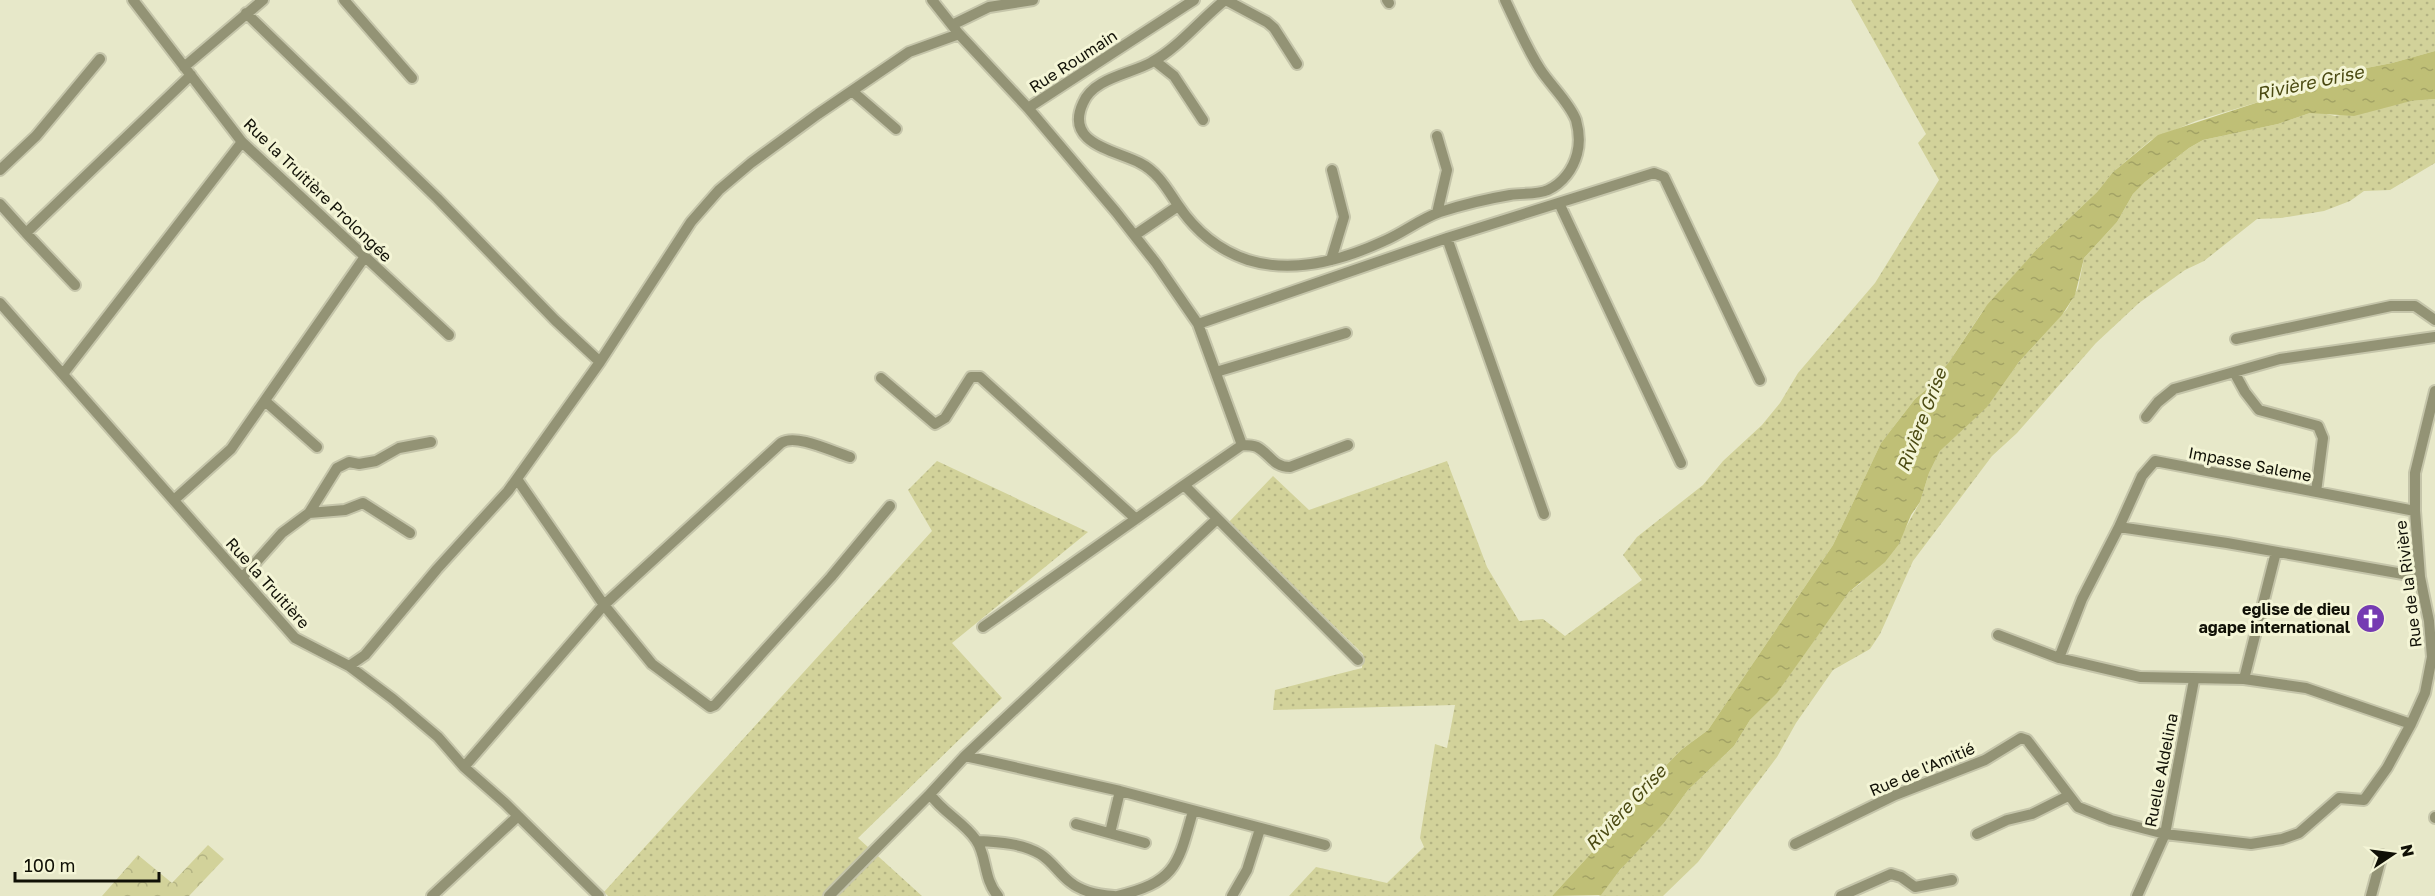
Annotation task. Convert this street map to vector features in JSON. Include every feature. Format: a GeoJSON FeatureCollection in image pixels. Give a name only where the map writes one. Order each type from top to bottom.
{"type":"FeatureCollection","features":[{"type":"Feature","properties":{"kind":"street","name":"Rue la Truitière Prolongée"},"geometry":{"type":"LineString","coordinates":[[133,0],[242,142],[449,335]]}},
{"type":"Feature","properties":{"kind":"street"},"geometry":{"type":"LineString","coordinates":[[26,233],[187,71],[246,13],[263,0]]}},
{"type":"Feature","properties":{"kind":"street"},"geometry":{"type":"LineString","coordinates":[[344,0],[412,78]]}},
{"type":"Feature","properties":{"kind":"street","name":"Rue Roumain"},"geometry":{"type":"LineString","coordinates":[[932,0],[955,29],[1028,108],[1194,0]]}},
{"type":"Feature","properties":{"kind":"street"},"geometry":{"type":"LineString","coordinates":[[350,666],[365,655],[437,568],[517,479],[600,362],[691,222],[719,190],[751,163],[909,52],[955,29],[989,7],[1033,0]]}},
{"type":"Feature","properties":{"kind":"street"},"geometry":{"type":"LineString","coordinates":[[1297,64],[1274,28],[1226,0],[1155,61],[1105,82],[1092,90],[1083,101],[1079,115],[1082,129],[1089,140],[1098,147],[1150,169],[1160,178],[1196,228],[1218,248],[1250,261],[1285,266],[1331,260],[1384,241],[1437,213],[1496,198],[1546,191],[1568,174],[1575,162],[1579,137],[1575,120],[1539,68],[1505,0]]}},
{"type":"Feature","properties":{"kind":"street"},"geometry":{"type":"LineString","coordinates":[[246,13],[437,198],[555,320],[600,362]]}},
{"type":"Feature","properties":{"kind":"street"},"geometry":{"type":"LineString","coordinates":[[0,170],[36,136],[100,59]]}},
{"type":"Feature","properties":{"kind":"street"},"geometry":{"type":"LineString","coordinates":[[1155,61],[1174,76],[1203,120]]}},
{"type":"Feature","properties":{"kind":"street"},"geometry":{"type":"LineString","coordinates":[[852,91],[896,129]]}},
{"type":"Feature","properties":{"kind":"street"},"geometry":{"type":"LineString","coordinates":[[1028,108],[1136,235],[1198,324],[1242,445]]}},
{"type":"Feature","properties":{"kind":"street"},"geometry":{"type":"LineString","coordinates":[[1437,135],[1447,170],[1437,213]]}},
{"type":"Feature","properties":{"kind":"street"},"geometry":{"type":"LineString","coordinates":[[63,374],[242,142]]}},
{"type":"Feature","properties":{"kind":"street"},"geometry":{"type":"LineString","coordinates":[[1331,260],[1344,218],[1332,170]]}},
{"type":"Feature","properties":{"kind":"street"},"geometry":{"type":"LineString","coordinates":[[1198,324],[1447,238],[1654,173],[1664,177],[1760,380]]}},
{"type":"Feature","properties":{"kind":"street"},"geometry":{"type":"LineString","coordinates":[[1559,203],[1681,463]]}},
{"type":"Feature","properties":{"kind":"street"},"geometry":{"type":"LineString","coordinates":[[0,204],[75,285]]}},
{"type":"Feature","properties":{"kind":"street"},"geometry":{"type":"LineString","coordinates":[[1136,235],[1178,206]]}},
{"type":"Feature","properties":{"kind":"street"},"geometry":{"type":"LineString","coordinates":[[1447,238],[1544,514]]}},
{"type":"Feature","properties":{"kind":"street"},"geometry":{"type":"LineString","coordinates":[[174,500],[231,449],[364,258]]}},
{"type":"Feature","properties":{"kind":"street","name":"Rue la Truitière"},"geometry":{"type":"LineString","coordinates":[[0,303],[295,638],[350,666],[438,737],[465,767],[599,896]]}},
{"type":"Feature","properties":{"kind":"street"},"geometry":{"type":"LineString","coordinates":[[2236,339],[2391,306],[2415,306],[2435,320]]}},
{"type":"Feature","properties":{"kind":"street"},"geometry":{"type":"LineString","coordinates":[[1216,372],[1346,333]]}},
{"type":"Feature","properties":{"kind":"street"},"geometry":{"type":"LineString","coordinates":[[2146,417],[2158,402],[2174,389],[2280,359],[2435,336]]}},
{"type":"Feature","properties":{"kind":"street"},"geometry":{"type":"LineString","coordinates":[[2234,372],[2245,392],[2259,410],[2319,426],[2323,438],[2316,492]]}},
{"type":"Feature","properties":{"kind":"street"},"geometry":{"type":"LineString","coordinates":[[881,378],[935,424],[945,418],[971,377],[980,377],[1136,519]]}},
{"type":"Feature","properties":{"kind":"street","name":"Rue de la Rivière"},"geometry":{"type":"LineString","coordinates":[[2368,796],[2411,724],[2425,693],[2432,657],[2432,620],[2420,577],[2415,511],[2415,473],[2435,391]]}},
{"type":"Feature","properties":{"kind":"street"},"geometry":{"type":"LineString","coordinates":[[265,401],[316,447]]}},
{"type":"Feature","properties":{"kind":"street"},"geometry":{"type":"LineString","coordinates":[[465,767],[604,605],[787,439],[797,440],[850,458]]}},
{"type":"Feature","properties":{"kind":"street"},"geometry":{"type":"LineString","coordinates":[[242,578],[282,533],[309,513],[338,468],[349,462],[359,464],[376,461],[399,448],[431,442]]}},
{"type":"Feature","properties":{"kind":"street"},"geometry":{"type":"LineString","coordinates":[[983,627],[1242,445],[1257,448],[1281,467],[1290,467],[1348,445]]}},
{"type":"Feature","properties":{"kind":"street","name":"Impasse Saleme"},"geometry":{"type":"LineString","coordinates":[[2119,527],[2142,476],[2155,460],[2415,511]]}},
{"type":"Feature","properties":{"kind":"street"},"geometry":{"type":"LineString","coordinates":[[517,479],[604,605],[652,664],[707,706],[715,705],[831,577],[890,506]]}},
{"type":"Feature","properties":{"kind":"street"},"geometry":{"type":"LineString","coordinates":[[1184,485],[1358,660]]}},
{"type":"Feature","properties":{"kind":"street"},"geometry":{"type":"LineString","coordinates":[[309,513],[345,510],[363,503],[410,533]]}},
{"type":"Feature","properties":{"kind":"street"},"geometry":{"type":"LineString","coordinates":[[829,896],[965,756],[1217,519]]}},
{"type":"Feature","properties":{"kind":"street"},"geometry":{"type":"LineString","coordinates":[[2059,658],[2082,599],[2119,527],[2420,577]]}},
{"type":"Feature","properties":{"kind":"street"},"geometry":{"type":"LineString","coordinates":[[2244,679],[2276,552]]}},
{"type":"Feature","properties":{"kind":"street"},"geometry":{"type":"LineString","coordinates":[[1998,635],[2059,658],[2140,677],[2194,680],[2244,679],[2306,688],[2411,724]]}},
{"type":"Feature","properties":{"kind":"street","name":"Ruelle Aldelina"},"geometry":{"type":"LineString","coordinates":[[2137,896],[2165,834],[2194,680]]}},
{"type":"Feature","properties":{"kind":"street","name":"Rue de l'Amitié"},"geometry":{"type":"LineString","coordinates":[[1795,844],[1895,795],[1985,760],[2021,738],[2028,740],[2068,796],[2082,810],[2165,834],[2251,844],[2299,833],[2339,798],[2360,801],[2368,796]]}},
{"type":"Feature","properties":{"kind":"street"},"geometry":{"type":"LineString","coordinates":[[965,756],[1120,791],[1325,845]]}},
{"type":"Feature","properties":{"kind":"street"},"geometry":{"type":"LineString","coordinates":[[1110,833],[1120,791]]}},
{"type":"Feature","properties":{"kind":"street"},"geometry":{"type":"LineString","coordinates":[[930,794],[936,803],[977,841],[989,882],[998,896]]}},
{"type":"Feature","properties":{"kind":"street"},"geometry":{"type":"LineString","coordinates":[[1977,834],[2007,820],[2032,814],[2068,796]]}},
{"type":"Feature","properties":{"kind":"street"},"geometry":{"type":"LineString","coordinates":[[977,841],[1003,842],[1038,853],[1049,860],[1071,883],[1098,895],[1115,896],[1148,888],[1171,872],[1182,853],[1193,811]]}},
{"type":"Feature","properties":{"kind":"street"},"geometry":{"type":"LineString","coordinates":[[432,896],[518,816]]}},
{"type":"Feature","properties":{"kind":"street"},"geometry":{"type":"LineString","coordinates":[[1077,824],[1144,843]]}},
{"type":"Feature","properties":{"kind":"street"},"geometry":{"type":"LineString","coordinates":[[1232,896],[1248,870],[1260,829]]}},
{"type":"Feature","properties":{"kind":"street"},"geometry":{"type":"LineString","coordinates":[[2371,896],[2382,855]]}},
{"type":"Feature","properties":{"kind":"street"},"geometry":{"type":"LineString","coordinates":[[1841,896],[1891,874],[1901,877],[1915,888],[1952,880]]}},
{"type":"Feature","properties":{"kind":"green space"},"geometry":{"type":"Polygon","coordinates":[[[1851,0],[2435,0],[2435,51],[2351,71],[2323,80],[2294,94],[2265,100],[2196,121],[2151,140],[2113,172],[2097,192],[2037,249],[1982,312],[1949,362],[1928,388],[1915,399],[1881,443],[1833,545],[1708,730],[1681,750],[1653,779],[1628,813],[1552,896],[1289,896],[1316,867],[1387,883],[1424,847],[1420,838],[1435,744],[1447,748],[1455,705],[1273,710],[1275,690],[1362,668],[1363,654],[1228,523],[1273,476],[1309,510],[1447,461],[1487,567],[1519,621],[1543,619],[1565,636],[1642,580],[1623,555],[1637,537],[1703,485],[1723,461],[1762,425],[1780,403],[1798,373],[1875,283],[1939,180],[1918,143],[1926,134],[1851,0]]]}},
{"type":"Feature","properties":{"kind":"green space"},"geometry":{"type":"Polygon","coordinates":[[[2435,99],[2435,163],[2390,190],[2364,191],[2350,201],[2324,211],[2281,218],[2257,219],[2204,261],[2185,270],[2139,303],[2096,343],[2017,433],[1992,456],[1913,561],[1880,634],[1870,649],[1833,670],[1796,723],[1777,757],[1698,862],[1663,896],[1599,896],[1631,857],[1664,823],[1688,790],[1734,746],[1750,720],[1777,692],[1849,592],[1861,583],[1905,529],[1920,502],[1929,473],[1940,451],[1996,394],[2019,362],[2067,309],[2078,288],[2084,258],[2117,222],[2133,194],[2145,182],[2203,140],[2278,124],[2310,113],[2335,116],[2411,101],[2435,99]]]}},
{"type":"Feature","properties":{"kind":"green space"},"geometry":{"type":"Polygon","coordinates":[[[937,461],[1088,532],[952,643],[1002,698],[858,838],[922,896],[608,896],[604,892],[932,531],[908,490],[937,461]]]}},
{"type":"Feature","properties":{"kind":"green space"},"geometry":{"type":"Polygon","coordinates":[[[208,845],[224,859],[189,896],[102,896],[138,855],[172,883],[208,845]]]}},
{"type":"Feature","properties":{"kind":"water","name":"Rivière Grise"},"geometry":{"type":"Polygon","coordinates":[[[2435,51],[2435,99],[2411,101],[2354,116],[2310,113],[2278,124],[2203,140],[2145,182],[2133,194],[2117,222],[2084,258],[2075,295],[2062,315],[2019,362],[1987,407],[1940,451],[1929,473],[1920,502],[1911,515],[1899,544],[1885,562],[1849,592],[1777,693],[1750,720],[1734,746],[1688,790],[1664,823],[1620,870],[1601,895],[1552,896],[1628,813],[1653,779],[1681,750],[1708,730],[1833,545],[1881,443],[1915,399],[1928,388],[1949,362],[1987,305],[2037,249],[2097,192],[2113,172],[2158,135],[2265,100],[2294,94],[2323,80],[2351,71],[2435,51]]]}},
{"type":"Feature","properties":{"kind":"place","name":"eglise de dieu agape international"},"geometry":{"type":"Point","coordinates":[2371,618]}}]}
